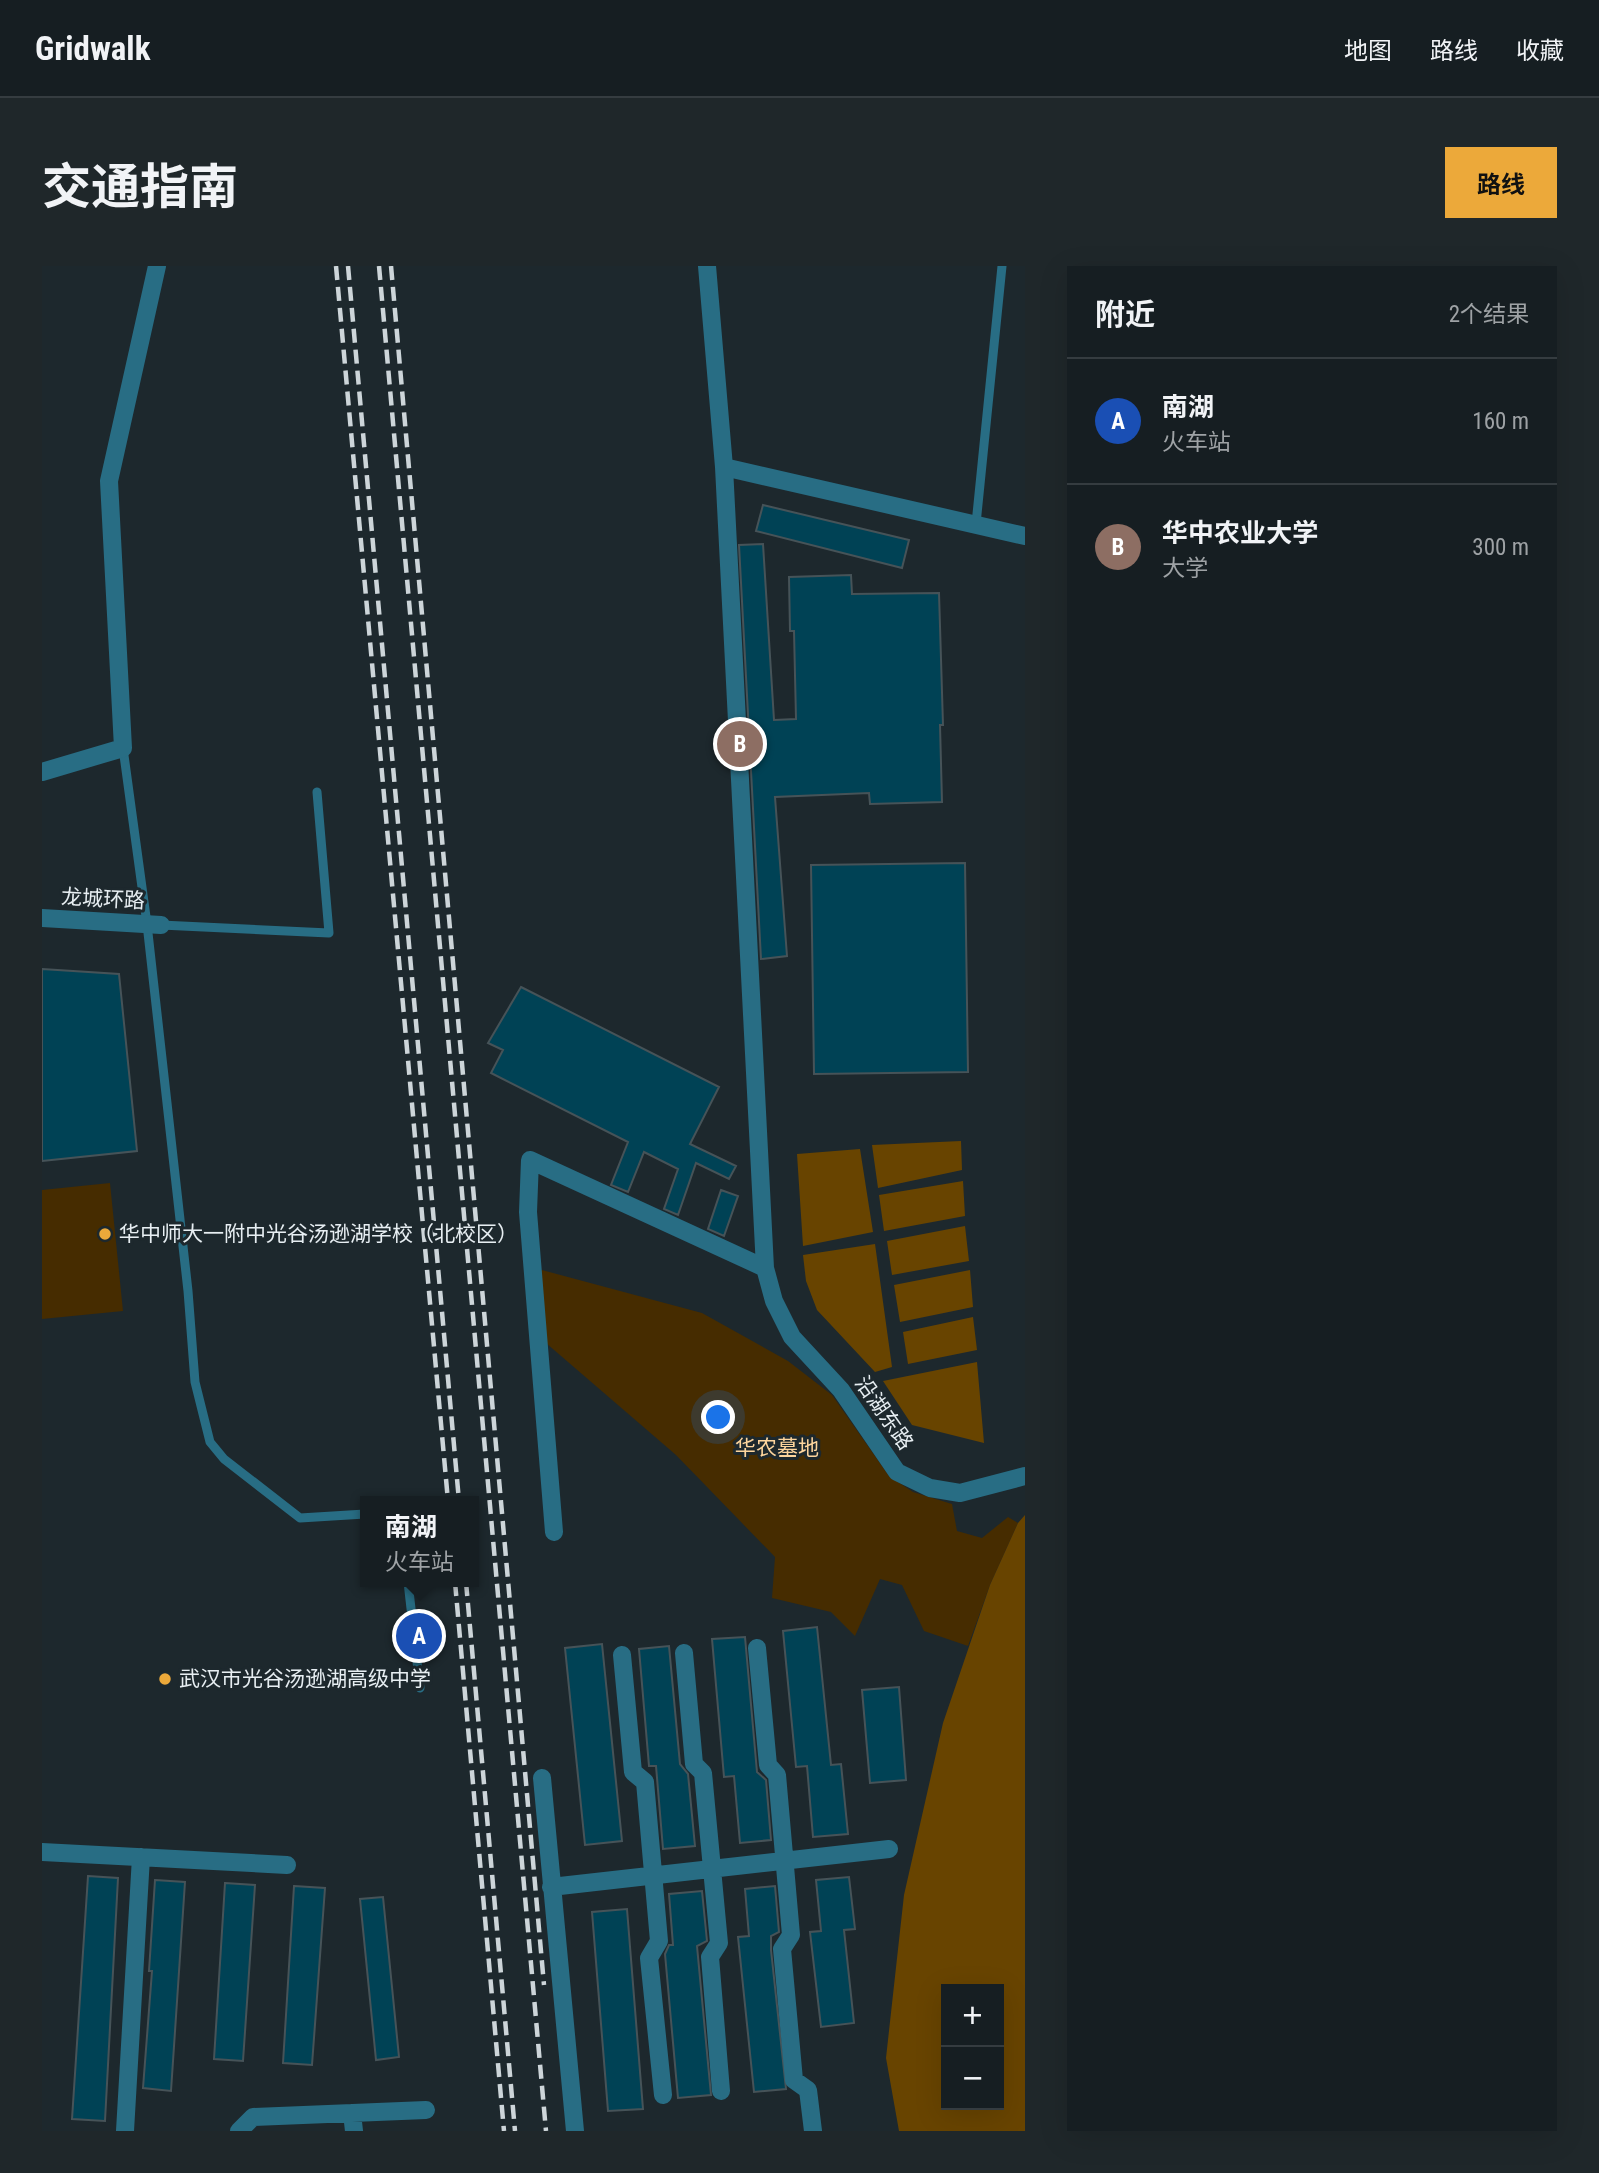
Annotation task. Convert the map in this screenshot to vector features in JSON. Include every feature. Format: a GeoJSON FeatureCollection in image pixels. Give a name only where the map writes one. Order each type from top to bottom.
{"type":"FeatureCollection","features":[{"type":"Feature","properties":{"kind":"street"},"geometry":{"type":"LineString","coordinates":[[42,772],[123,748],[109,481],[157,266]]}},
{"type":"Feature","properties":{"kind":"street","name":"沿湖东路"},"geometry":{"type":"LineString","coordinates":[[707,266],[724,467],[765,1268],[774,1301],[792,1337],[841,1390],[897,1472],[930,1488],[960,1493],[1025,1476]]}},
{"type":"Feature","properties":{"kind":"street"},"geometry":{"type":"LineString","coordinates":[[724,467],[1025,536]]}},
{"type":"Feature","properties":{"kind":"street","name":"龙城环路"},"geometry":{"type":"LineString","coordinates":[[42,918],[154,925]]}},
{"type":"Feature","properties":{"kind":"street"},"geometry":{"type":"LineString","coordinates":[[554,1532],[528,1212],[530,1160],[765,1268]]}},
{"type":"Feature","properties":{"kind":"street"},"geometry":{"type":"LineString","coordinates":[[757,1648],[768,1765],[777,1775],[791,1935],[782,1949],[794,2080],[808,2090],[813,2131]]}},
{"type":"Feature","properties":{"kind":"street"},"geometry":{"type":"LineString","coordinates":[[684,1653],[694,1764],[703,1773],[719,1943],[710,1957],[721,2091]]}},
{"type":"Feature","properties":{"kind":"street"},"geometry":{"type":"LineString","coordinates":[[622,1656],[633,1772],[645,1782],[659,1941],[649,1958],[663,2095]]}},
{"type":"Feature","properties":{"kind":"street"},"geometry":{"type":"LineString","coordinates":[[542,1778],[575,2131]]}},
{"type":"Feature","properties":{"kind":"street"},"geometry":{"type":"LineString","coordinates":[[551,1887],[890,1849]]}},
{"type":"Feature","properties":{"kind":"street"},"geometry":{"type":"LineString","coordinates":[[42,1852],[288,1865]]}},
{"type":"Feature","properties":{"kind":"street"},"geometry":{"type":"LineString","coordinates":[[125,2131],[141,1857]]}},
{"type":"Feature","properties":{"kind":"street"},"geometry":{"type":"LineString","coordinates":[[239,2131],[253,2117],[293,2123],[353,2122],[373,2112],[426,2110]]}},
{"type":"Feature","properties":{"kind":"street"},"geometry":{"type":"LineString","coordinates":[[373,2112],[374,2131]]}},
{"type":"Feature","properties":{"kind":"lane"},"geometry":{"type":"LineString","coordinates":[[976,524],[1002,266]]}},
{"type":"Feature","properties":{"kind":"lane"},"geometry":{"type":"LineString","coordinates":[[123,748],[154,925],[195,1382],[210,1442],[224,1459],[300,1518],[360,1514]]}},
{"type":"Feature","properties":{"kind":"lane"},"geometry":{"type":"LineString","coordinates":[[154,925],[328,933],[317,792]]}},
{"type":"Feature","properties":{"kind":"lane"},"geometry":{"type":"LineString","coordinates":[[409,1587],[420,1688]]}},
{"type":"Feature","properties":{"kind":"green space"},"geometry":{"type":"Polygon","coordinates":[[[110,1183],[123,1311],[42,1319],[42,1190],[110,1183]]]}},
{"type":"Feature","properties":{"kind":"green space","name":"华农墓地"},"geometry":{"type":"Polygon","coordinates":[[[527,1266],[702,1313],[788,1361],[832,1395],[889,1476],[913,1492],[952,1504],[957,1531],[982,1538],[1008,1517],[1018,1523],[990,1585],[968,1646],[924,1631],[902,1585],[880,1579],[855,1636],[831,1612],[772,1598],[775,1557],[676,1455],[539,1337],[527,1266]]]}},
{"type":"Feature","properties":{"kind":"shaded area"},"geometry":{"type":"Polygon","coordinates":[[[961,1141],[962,1170],[878,1188],[872,1145],[961,1141]]]}},
{"type":"Feature","properties":{"kind":"shaded area"},"geometry":{"type":"Polygon","coordinates":[[[860,1149],[873,1232],[803,1246],[797,1154],[860,1149]]]}},
{"type":"Feature","properties":{"kind":"shaded area"},"geometry":{"type":"Polygon","coordinates":[[[963,1181],[965,1216],[884,1231],[879,1195],[963,1181]]]}},
{"type":"Feature","properties":{"kind":"shaded area"},"geometry":{"type":"Polygon","coordinates":[[[965,1226],[969,1261],[892,1275],[887,1241],[965,1226]]]}},
{"type":"Feature","properties":{"kind":"shaded area"},"geometry":{"type":"Polygon","coordinates":[[[875,1244],[892,1367],[875,1372],[817,1310],[806,1281],[803,1255],[875,1244]]]}},
{"type":"Feature","properties":{"kind":"shaded area"},"geometry":{"type":"Polygon","coordinates":[[[970,1270],[973,1307],[900,1322],[894,1285],[970,1270]]]}},
{"type":"Feature","properties":{"kind":"shaded area"},"geometry":{"type":"Polygon","coordinates":[[[973,1317],[977,1350],[908,1364],[903,1332],[973,1317]]]}},
{"type":"Feature","properties":{"kind":"shaded area"},"geometry":{"type":"Polygon","coordinates":[[[977,1362],[984,1443],[912,1425],[883,1381],[977,1362]]]}},
{"type":"Feature","properties":{"kind":"shaded area"},"geometry":{"type":"Polygon","coordinates":[[[1025,1515],[1025,2131],[899,2131],[886,2058],[904,1895],[943,1723],[990,1585],[1018,1523],[1025,1515]]]}},
{"type":"Feature","properties":{"kind":"building"},"geometry":{"type":"Polygon","coordinates":[[[763,505],[909,540],[902,568],[756,531],[763,505]]]}},
{"type":"Feature","properties":{"kind":"building"},"geometry":{"type":"Polygon","coordinates":[[[763,544],[774,720],[796,719],[794,631],[790,631],[789,577],[851,575],[852,594],[939,593],[943,725],[940,725],[942,802],[870,804],[869,793],[775,797],[787,956],[761,959],[739,545],[763,544]]]}},
{"type":"Feature","properties":{"kind":"building"},"geometry":{"type":"Polygon","coordinates":[[[965,863],[968,1072],[814,1074],[811,865],[965,863]]]}},
{"type":"Feature","properties":{"kind":"building"},"geometry":{"type":"Polygon","coordinates":[[[42,969],[119,974],[137,1151],[42,1161],[42,969]]]}},
{"type":"Feature","properties":{"kind":"building"},"geometry":{"type":"Polygon","coordinates":[[[521,987],[719,1087],[690,1144],[736,1166],[729,1179],[696,1163],[678,1215],[664,1209],[678,1169],[644,1152],[628,1192],[611,1185],[628,1142],[491,1073],[503,1050],[488,1043],[521,987]]]}},
{"type":"Feature","properties":{"kind":"building"},"geometry":{"type":"Polygon","coordinates":[[[721,1190],[738,1196],[724,1236],[708,1229],[721,1190]]]}},
{"type":"Feature","properties":{"kind":"building"},"geometry":{"type":"Polygon","coordinates":[[[817,1627],[831,1765],[841,1764],[848,1834],[813,1837],[807,1766],[796,1767],[783,1631],[817,1627]]]}},
{"type":"Feature","properties":{"kind":"building"},"geometry":{"type":"Polygon","coordinates":[[[745,1637],[757,1772],[766,1780],[771,1840],[740,1843],[734,1776],[724,1777],[712,1639],[745,1637]]]}},
{"type":"Feature","properties":{"kind":"building"},"geometry":{"type":"Polygon","coordinates":[[[602,1644],[622,1841],[585,1845],[565,1648],[602,1644]]]}},
{"type":"Feature","properties":{"kind":"building"},"geometry":{"type":"Polygon","coordinates":[[[669,1646],[680,1764],[688,1774],[695,1846],[663,1849],[656,1766],[649,1766],[639,1649],[669,1646]]]}},
{"type":"Feature","properties":{"kind":"building"},"geometry":{"type":"Polygon","coordinates":[[[899,1687],[906,1780],[870,1783],[862,1690],[899,1687]]]}},
{"type":"Feature","properties":{"kind":"building"},"geometry":{"type":"Polygon","coordinates":[[[88,1876],[118,1878],[105,2121],[72,2119],[88,1876]]]}},
{"type":"Feature","properties":{"kind":"building"},"geometry":{"type":"Polygon","coordinates":[[[849,1877],[855,1929],[844,1930],[854,2023],[821,2027],[810,1932],[821,1931],[816,1880],[849,1877]]]}},
{"type":"Feature","properties":{"kind":"building"},"geometry":{"type":"Polygon","coordinates":[[[155,1880],[185,1882],[171,2091],[143,2088],[152,1971],[149,1971],[155,1880]]]}},
{"type":"Feature","properties":{"kind":"building"},"geometry":{"type":"Polygon","coordinates":[[[225,1883],[255,1885],[243,2061],[214,2059],[225,1883]]]}},
{"type":"Feature","properties":{"kind":"building"},"geometry":{"type":"Polygon","coordinates":[[[294,1886],[325,1888],[312,2065],[283,2063],[294,1886]]]}},
{"type":"Feature","properties":{"kind":"building"},"geometry":{"type":"Polygon","coordinates":[[[775,1886],[779,1932],[771,1936],[771,1950],[786,2089],[754,2092],[738,1937],[749,1936],[745,1889],[775,1886]]]}},
{"type":"Feature","properties":{"kind":"building"},"geometry":{"type":"Polygon","coordinates":[[[702,1891],[707,1941],[697,1946],[711,2095],[678,2098],[665,1954],[669,1945],[673,1945],[669,1894],[702,1891]]]}},
{"type":"Feature","properties":{"kind":"building"},"geometry":{"type":"Polygon","coordinates":[[[383,1897],[399,2057],[376,2060],[360,1899],[383,1897]]]}},
{"type":"Feature","properties":{"kind":"building"},"geometry":{"type":"Polygon","coordinates":[[[627,1909],[643,2109],[608,2111],[592,1912],[627,1909]]]}},
{"type":"Feature","properties":{"kind":"railway"},"geometry":{"type":"LineString","coordinates":[[336,266],[448,1496]]}},
{"type":"Feature","properties":{"kind":"railway"},"geometry":{"type":"LineString","coordinates":[[348,266],[459,1496]]}},
{"type":"Feature","properties":{"kind":"railway"},"geometry":{"type":"LineString","coordinates":[[379,266],[546,2131]]}},
{"type":"Feature","properties":{"kind":"railway"},"geometry":{"type":"LineString","coordinates":[[391,266],[544,1985]]}},
{"type":"Feature","properties":{"kind":"railway"},"geometry":{"type":"LineString","coordinates":[[455,1587],[504,2131]]}},
{"type":"Feature","properties":{"kind":"railway"},"geometry":{"type":"LineString","coordinates":[[466,1587],[515,2131]]}},
{"type":"Feature","properties":{"kind":"place","name":"华中农业大学"},"geometry":{"type":"Point","coordinates":[740,744]}},
{"type":"Feature","properties":{"kind":"place","name":"华中师大一附中光谷汤逊湖学校（北校区）"},"geometry":{"type":"Point","coordinates":[105,1234]}},
{"type":"Feature","properties":{"kind":"place","name":"南湖"},"geometry":{"type":"Point","coordinates":[419,1636]}},
{"type":"Feature","properties":{"kind":"place","name":"武汉市光谷汤逊湖高级中学"},"geometry":{"type":"Point","coordinates":[165,1679]}}]}
